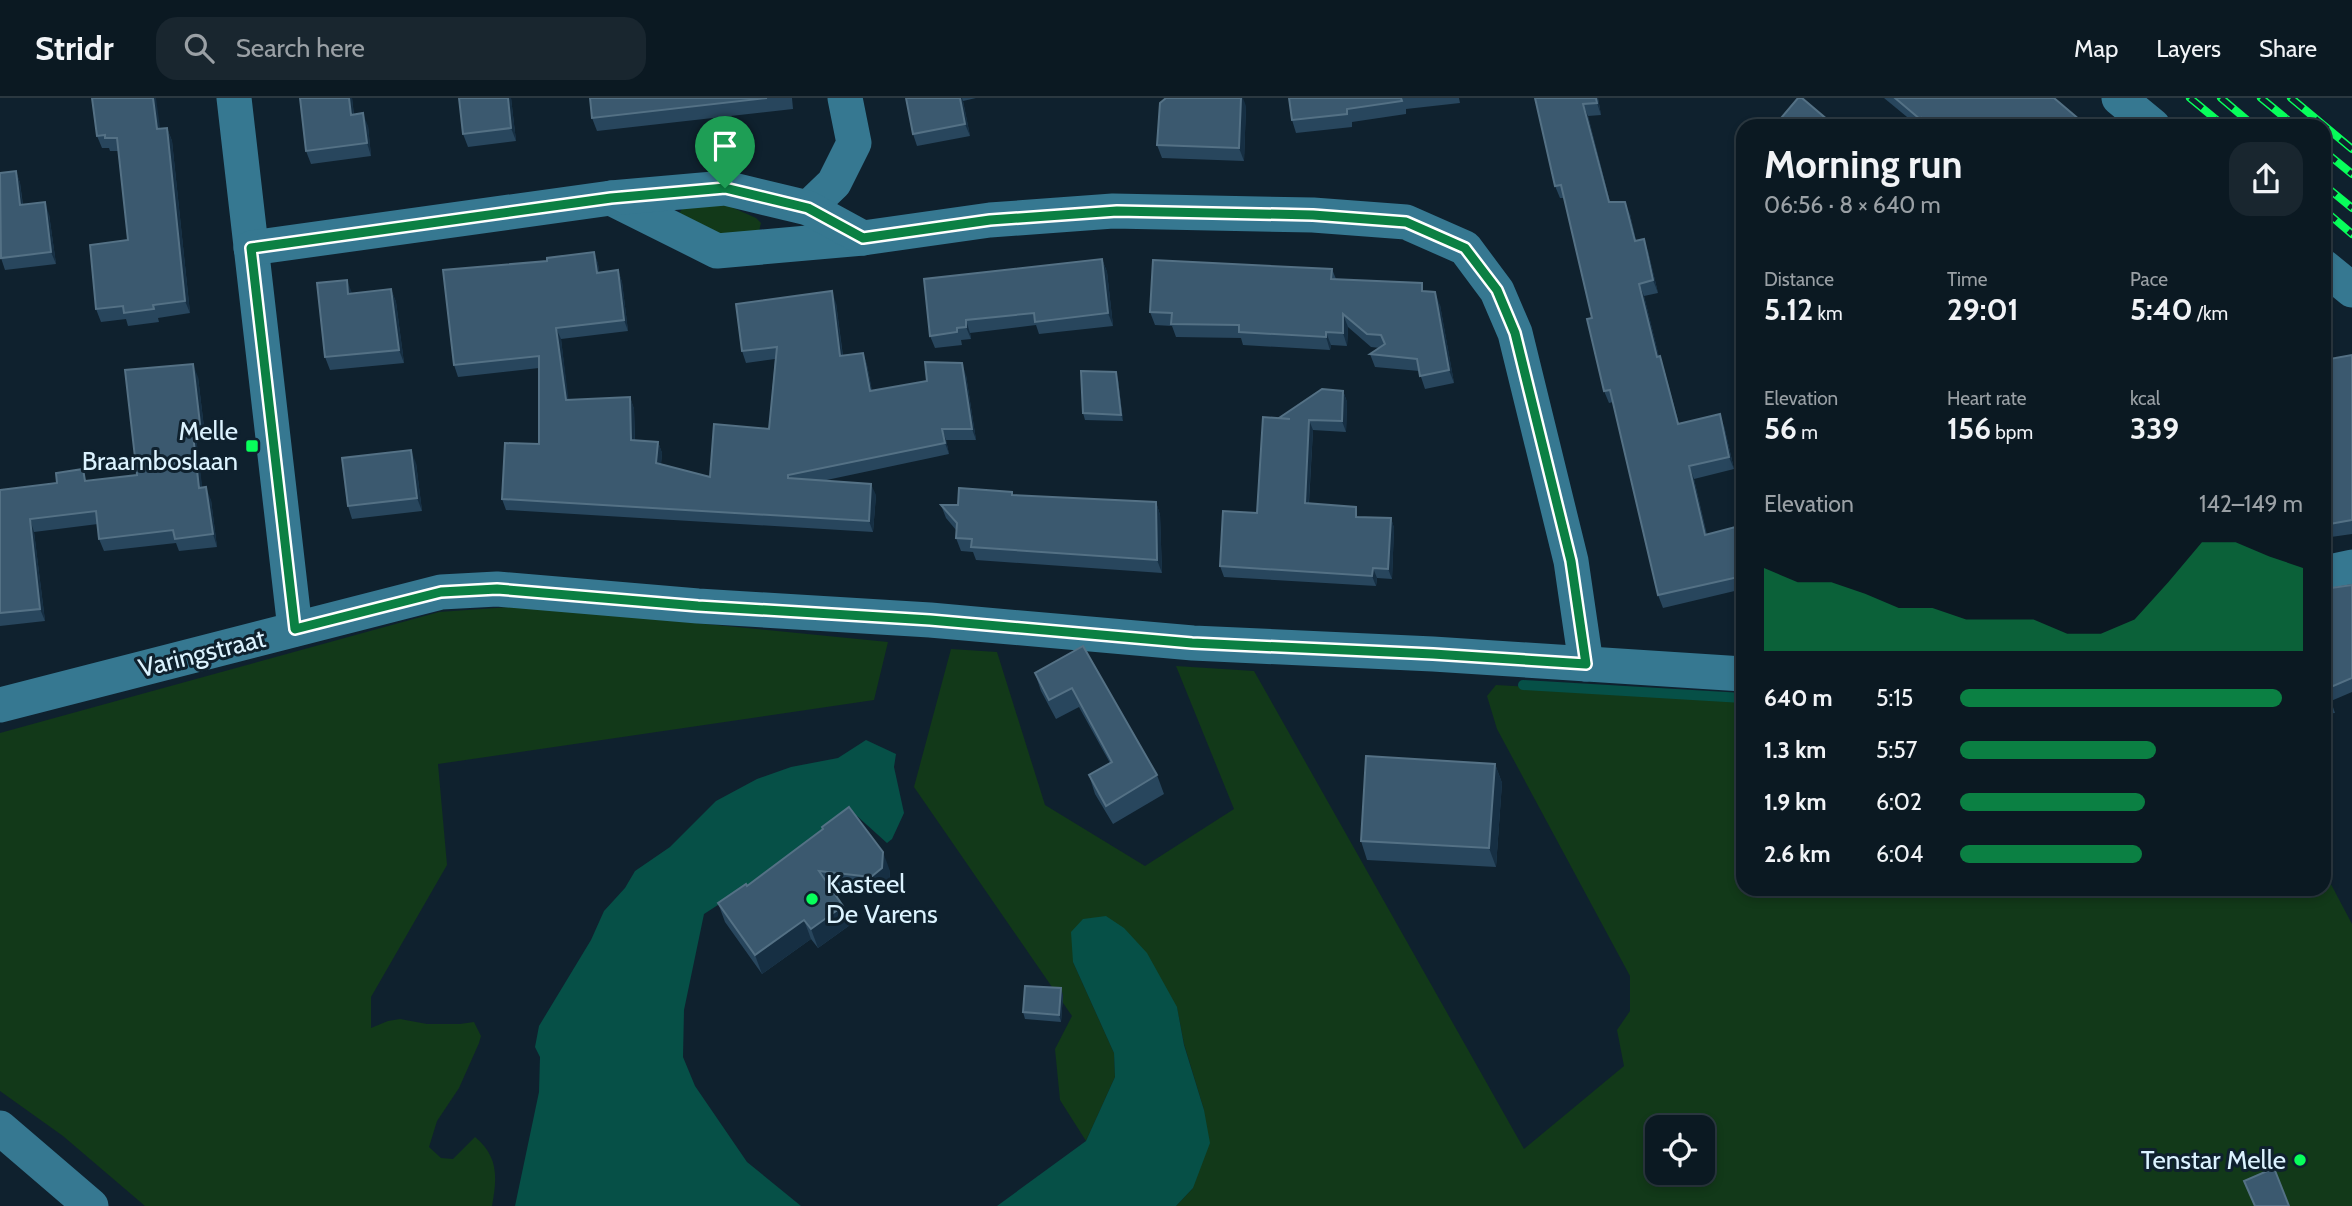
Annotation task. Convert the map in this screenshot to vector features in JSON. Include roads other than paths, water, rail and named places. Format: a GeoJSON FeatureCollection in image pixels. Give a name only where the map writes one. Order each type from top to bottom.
{"type":"FeatureCollection","features":[{"type":"Feature","properties":{"kind":"street"},"geometry":{"type":"LineString","coordinates":[[234,98],[295,629]]}},
{"type":"Feature","properties":{"kind":"street"},"geometry":{"type":"LineString","coordinates":[[808,208],[834,183],[854,143],[845,98]]}},
{"type":"Feature","properties":{"kind":"street"},"geometry":{"type":"LineString","coordinates":[[2119,98],[2144,119]]}},
{"type":"Feature","properties":{"kind":"street"},"geometry":{"type":"LineString","coordinates":[[251,248],[611,198],[725,188],[808,208],[863,238]]}},
{"type":"Feature","properties":{"kind":"street"},"geometry":{"type":"LineString","coordinates":[[611,198],[717,251],[863,238],[990,220],[1117,211],[1313,215],[1406,222],[1465,248],[1497,290],[1515,333],[1571,561],[1586,664]]}},
{"type":"Feature","properties":{"kind":"street"},"geometry":{"type":"LineString","coordinates":[[2331,273],[2352,290]]}},
{"type":"Feature","properties":{"kind":"street"},"geometry":{"type":"LineString","coordinates":[[2331,572],[2352,567]]}},
{"type":"Feature","properties":{"kind":"street","name":"Varingstraat"},"geometry":{"type":"LineString","coordinates":[[0,705],[441,592],[497,589],[698,606],[930,620],[1192,643],[1433,654],[1736,674]]}},
{"type":"Feature","properties":{"kind":"street"},"geometry":{"type":"LineString","coordinates":[[0,1128],[91,1206]]}},
{"type":"Feature","properties":{"kind":"waterway"},"geometry":{"type":"LineString","coordinates":[[1523,685],[1736,698]]}},
{"type":"Feature","properties":{"kind":"railway"},"geometry":{"type":"LineString","coordinates":[[2190,98],[2216,119]]}},
{"type":"Feature","properties":{"kind":"railway"},"geometry":{"type":"LineString","coordinates":[[2221,98],[2246,119]]}},
{"type":"Feature","properties":{"kind":"railway"},"geometry":{"type":"LineString","coordinates":[[2261,98],[2286,119]]}},
{"type":"Feature","properties":{"kind":"railway"},"geometry":{"type":"LineString","coordinates":[[2291,98],[2316,119]]}},
{"type":"Feature","properties":{"kind":"railway"},"geometry":{"type":"LineString","coordinates":[[2331,131],[2352,149]]}},
{"type":"Feature","properties":{"kind":"railway"},"geometry":{"type":"LineString","coordinates":[[2331,157],[2352,174]]}},
{"type":"Feature","properties":{"kind":"railway"},"geometry":{"type":"LineString","coordinates":[[2331,191],[2352,208]]}},
{"type":"Feature","properties":{"kind":"railway"},"geometry":{"type":"LineString","coordinates":[[2331,216],[2352,234]]}},
{"type":"Feature","properties":{"kind":"place","name":"Melle Braamboslaan"},"geometry":{"type":"Point","coordinates":[252,446]}},
{"type":"Feature","properties":{"kind":"place","name":"Kasteel De Varens"},"geometry":{"type":"Point","coordinates":[812,899]}},
{"type":"Feature","properties":{"kind":"place","name":"Tenstar Melle"},"geometry":{"type":"Point","coordinates":[2300,1160]}}]}
